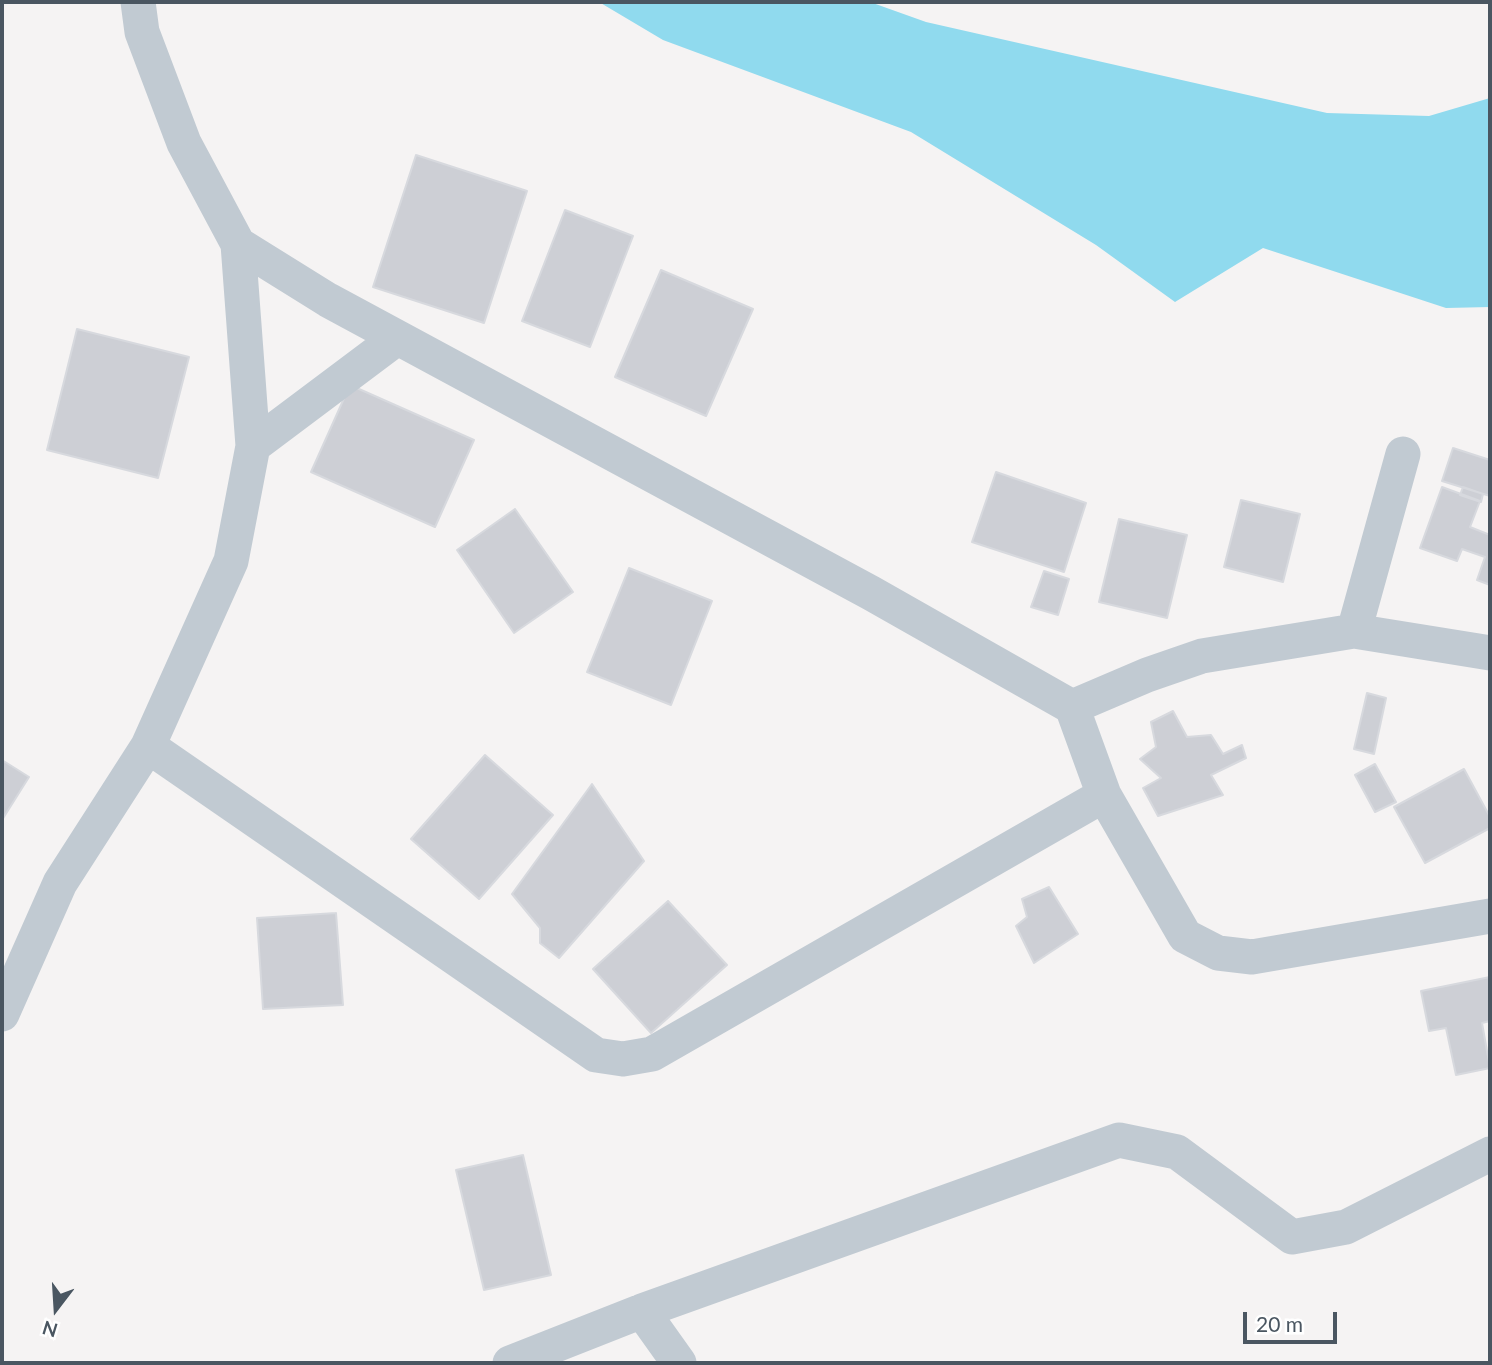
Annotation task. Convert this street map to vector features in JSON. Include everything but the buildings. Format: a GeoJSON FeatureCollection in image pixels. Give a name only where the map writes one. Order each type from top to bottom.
{"type":"FeatureCollection","features":[{"type":"Feature","properties":{"kind":"street"},"geometry":{"type":"LineString","coordinates":[[2,1014],[60,883],[148,746],[231,561],[253,446],[238,244],[184,143],[142,32],[138,2]]}},
{"type":"Feature","properties":{"kind":"street"},"geometry":{"type":"LineString","coordinates":[[238,244],[328,300],[859,586],[1072,707],[1104,795],[1185,936],[1218,953],[1252,957],[1490,916]]}},
{"type":"Feature","properties":{"kind":"street"},"geometry":{"type":"LineString","coordinates":[[253,446],[397,338]]}},
{"type":"Feature","properties":{"kind":"street"},"geometry":{"type":"LineString","coordinates":[[1354,631],[1403,454]]}},
{"type":"Feature","properties":{"kind":"street"},"geometry":{"type":"LineString","coordinates":[[1072,707],[1147,675],[1202,656],[1354,631],[1490,653]]}},
{"type":"Feature","properties":{"kind":"street"},"geometry":{"type":"LineString","coordinates":[[148,746],[596,1055],[624,1059],[652,1054],[1104,795]]}},
{"type":"Feature","properties":{"kind":"street"},"geometry":{"type":"LineString","coordinates":[[510,1363],[642,1311],[1119,1140],[1177,1152],[1292,1237],[1346,1227],[1490,1154]]}},
{"type":"Feature","properties":{"kind":"street"},"geometry":{"type":"LineString","coordinates":[[642,1311],[679,1363]]}},
{"type":"Feature","properties":{"kind":"water"},"geometry":{"type":"Polygon","coordinates":[[[599,2],[870,2],[926,22],[1327,113],[1429,116],[1490,98],[1490,307],[1446,308],[1263,248],[1175,302],[1096,245],[911,132],[663,40],[599,2]]]}}]}
